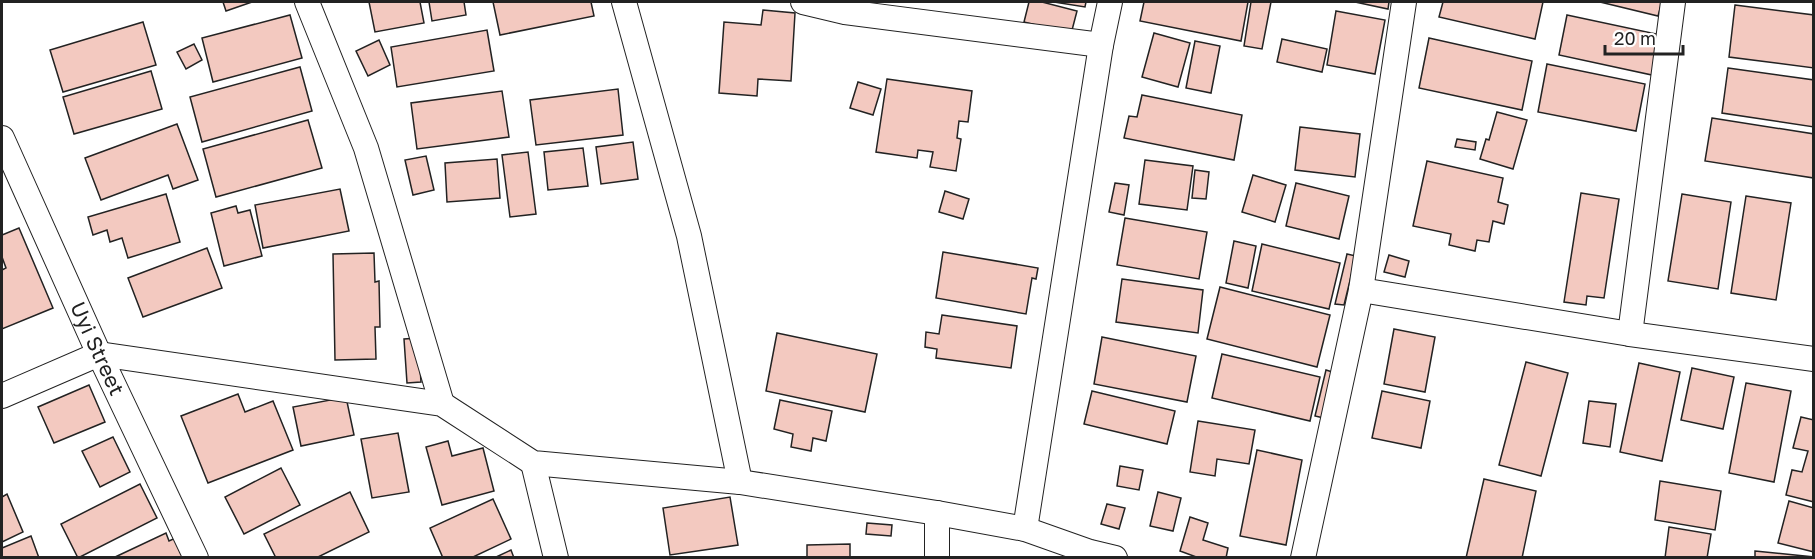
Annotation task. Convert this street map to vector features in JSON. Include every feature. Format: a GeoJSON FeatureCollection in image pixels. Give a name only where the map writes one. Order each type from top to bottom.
{"type":"FeatureCollection","features":[{"type":"Feature","properties":{"kind":"street"},"geometry":{"type":"LineString","coordinates":[[307,2],[366,148],[442,404]]}},
{"type":"Feature","properties":{"kind":"street"},"geometry":{"type":"LineString","coordinates":[[624,2],[689,236],[740,482]]}},
{"type":"Feature","properties":{"kind":"street"},"geometry":{"type":"LineString","coordinates":[[802,2],[845,12],[1101,45]]}},
{"type":"Feature","properties":{"kind":"street"},"geometry":{"type":"LineString","coordinates":[[1025,529],[1101,45],[1110,2]]}},
{"type":"Feature","properties":{"kind":"street"},"geometry":{"type":"LineString","coordinates":[[1303,558],[1361,290],[1404,2]]}},
{"type":"Feature","properties":{"kind":"street"},"geometry":{"type":"LineString","coordinates":[[1630,334],[1673,2]]}},
{"type":"Feature","properties":{"kind":"street","name":"Uyi Street"},"geometry":{"type":"LineString","coordinates":[[2,138],[99,354],[196,558]]}},
{"type":"Feature","properties":{"kind":"street"},"geometry":{"type":"LineString","coordinates":[[1361,290],[1630,334],[1814,359]]}},
{"type":"Feature","properties":{"kind":"street"},"geometry":{"type":"LineString","coordinates":[[2,396],[99,354],[442,404],[533,464],[740,482],[937,513],[1025,529],[1090,555],[1115,558]]}},
{"type":"Feature","properties":{"kind":"street"},"geometry":{"type":"LineString","coordinates":[[533,464],[556,558]]}},
{"type":"Feature","properties":{"kind":"street"},"geometry":{"type":"LineString","coordinates":[[937,513],[937,558]]}},
{"type":"Feature","properties":{"kind":"building"},"geometry":{"type":"Polygon","coordinates":[[[223,2],[252,2],[226,11],[223,2]]]}},
{"type":"Feature","properties":{"kind":"building"},"geometry":{"type":"Polygon","coordinates":[[[369,2],[420,2],[424,23],[375,32],[369,2]]]}},
{"type":"Feature","properties":{"kind":"building"},"geometry":{"type":"Polygon","coordinates":[[[429,2],[464,2],[466,15],[432,21],[429,2]]]}},
{"type":"Feature","properties":{"kind":"building"},"geometry":{"type":"Polygon","coordinates":[[[493,2],[591,2],[594,16],[500,35],[493,2]]]}},
{"type":"Feature","properties":{"kind":"building"},"geometry":{"type":"Polygon","coordinates":[[[1029,2],[1042,2],[1077,11],[1071,34],[1024,22],[1029,2]]]}},
{"type":"Feature","properties":{"kind":"building"},"geometry":{"type":"Polygon","coordinates":[[[1054,2],[1086,2],[1085,7],[1054,2]]]}},
{"type":"Feature","properties":{"kind":"building"},"geometry":{"type":"Polygon","coordinates":[[[1144,2],[1248,2],[1241,41],[1140,21],[1144,2]]]}},
{"type":"Feature","properties":{"kind":"building"},"geometry":{"type":"Polygon","coordinates":[[[1251,2],[1271,2],[1262,49],[1244,46],[1251,2]]]}},
{"type":"Feature","properties":{"kind":"building"},"geometry":{"type":"Polygon","coordinates":[[[1355,2],[1389,2],[1388,9],[1355,2]]]}},
{"type":"Feature","properties":{"kind":"building"},"geometry":{"type":"Polygon","coordinates":[[[1443,2],[1543,2],[1535,39],[1439,17],[1443,2]]]}},
{"type":"Feature","properties":{"kind":"building"},"geometry":{"type":"Polygon","coordinates":[[[1600,2],[1662,2],[1658,16],[1600,2]]]}},
{"type":"Feature","properties":{"kind":"building"},"geometry":{"type":"Polygon","coordinates":[[[1735,5],[1814,15],[1814,68],[1729,57],[1735,5]]]}},
{"type":"Feature","properties":{"kind":"building"},"geometry":{"type":"Polygon","coordinates":[[[763,10],[795,13],[791,81],[758,79],[757,96],[719,93],[724,22],[761,25],[763,10]]]}},
{"type":"Feature","properties":{"kind":"building"},"geometry":{"type":"Polygon","coordinates":[[[1336,11],[1385,20],[1375,74],[1327,65],[1336,11]]]}},
{"type":"Feature","properties":{"kind":"building"},"geometry":{"type":"Polygon","coordinates":[[[290,15],[302,58],[213,82],[202,38],[290,15]]]}},
{"type":"Feature","properties":{"kind":"building"},"geometry":{"type":"Polygon","coordinates":[[[1567,15],[1661,35],[1652,75],[1559,55],[1567,15]]]}},
{"type":"Feature","properties":{"kind":"building"},"geometry":{"type":"Polygon","coordinates":[[[143,22],[156,65],[63,92],[50,50],[143,22]]]}},
{"type":"Feature","properties":{"kind":"building"},"geometry":{"type":"Polygon","coordinates":[[[487,30],[494,71],[397,87],[391,47],[487,30]]]}},
{"type":"Feature","properties":{"kind":"building"},"geometry":{"type":"Polygon","coordinates":[[[1154,33],[1190,43],[1178,87],[1142,77],[1154,33]]]}},
{"type":"Feature","properties":{"kind":"building"},"geometry":{"type":"Polygon","coordinates":[[[1429,38],[1532,61],[1522,110],[1419,88],[1429,38]]]}},
{"type":"Feature","properties":{"kind":"building"},"geometry":{"type":"Polygon","coordinates":[[[1282,39],[1327,49],[1322,72],[1277,62],[1282,39]]]}},
{"type":"Feature","properties":{"kind":"building"},"geometry":{"type":"Polygon","coordinates":[[[379,40],[390,65],[368,76],[356,51],[379,40]]]}},
{"type":"Feature","properties":{"kind":"building"},"geometry":{"type":"Polygon","coordinates":[[[1195,41],[1220,46],[1211,93],[1186,88],[1195,41]]]}},
{"type":"Feature","properties":{"kind":"building"},"geometry":{"type":"Polygon","coordinates":[[[194,44],[202,60],[186,69],[177,52],[194,44]]]}},
{"type":"Feature","properties":{"kind":"building"},"geometry":{"type":"Polygon","coordinates":[[[1547,64],[1645,84],[1636,131],[1538,112],[1547,64]]]}},
{"type":"Feature","properties":{"kind":"building"},"geometry":{"type":"Polygon","coordinates":[[[300,67],[312,111],[202,142],[190,97],[300,67]]]}},
{"type":"Feature","properties":{"kind":"building"},"geometry":{"type":"Polygon","coordinates":[[[1728,68],[1814,80],[1814,127],[1722,113],[1728,68]]]}},
{"type":"Feature","properties":{"kind":"building"},"geometry":{"type":"Polygon","coordinates":[[[151,71],[162,109],[74,134],[63,97],[151,71]]]}},
{"type":"Feature","properties":{"kind":"building"},"geometry":{"type":"Polygon","coordinates":[[[887,79],[972,91],[968,122],[959,121],[957,138],[961,139],[956,171],[930,167],[933,152],[918,150],[917,158],[876,152],[887,79]]]}},
{"type":"Feature","properties":{"kind":"building"},"geometry":{"type":"Polygon","coordinates":[[[858,82],[881,89],[873,115],[850,108],[858,82]]]}},
{"type":"Feature","properties":{"kind":"building"},"geometry":{"type":"Polygon","coordinates":[[[618,89],[623,135],[536,145],[530,100],[618,89]]]}},
{"type":"Feature","properties":{"kind":"building"},"geometry":{"type":"Polygon","coordinates":[[[502,91],[509,137],[417,149],[411,103],[502,91]]]}},
{"type":"Feature","properties":{"kind":"building"},"geometry":{"type":"Polygon","coordinates":[[[1142,95],[1242,115],[1234,160],[1124,138],[1129,116],[1137,117],[1142,95]]]}},
{"type":"Feature","properties":{"kind":"building"},"geometry":{"type":"Polygon","coordinates":[[[1497,112],[1527,120],[1513,169],[1480,159],[1486,139],[1489,140],[1497,112]]]}},
{"type":"Feature","properties":{"kind":"building"},"geometry":{"type":"Polygon","coordinates":[[[1712,118],[1814,134],[1814,178],[1705,161],[1712,118]]]}},
{"type":"Feature","properties":{"kind":"building"},"geometry":{"type":"Polygon","coordinates":[[[308,120],[322,168],[216,197],[203,149],[308,120]]]}},
{"type":"Feature","properties":{"kind":"building"},"geometry":{"type":"Polygon","coordinates":[[[177,124],[198,180],[173,189],[168,175],[101,200],[85,158],[177,124]]]}},
{"type":"Feature","properties":{"kind":"building"},"geometry":{"type":"Polygon","coordinates":[[[1300,127],[1360,134],[1355,177],[1295,170],[1300,127]]]}},
{"type":"Feature","properties":{"kind":"building"},"geometry":{"type":"Polygon","coordinates":[[[1457,139],[1476,142],[1475,150],[1455,147],[1457,139]]]}},
{"type":"Feature","properties":{"kind":"building"},"geometry":{"type":"Polygon","coordinates":[[[633,142],[638,179],[601,184],[596,147],[633,142]]]}},
{"type":"Feature","properties":{"kind":"building"},"geometry":{"type":"Polygon","coordinates":[[[583,148],[588,186],[548,190],[544,152],[583,148]]]}},
{"type":"Feature","properties":{"kind":"building"},"geometry":{"type":"Polygon","coordinates":[[[528,152],[536,214],[510,217],[502,155],[528,152]]]}},
{"type":"Feature","properties":{"kind":"building"},"geometry":{"type":"Polygon","coordinates":[[[426,156],[434,190],[413,195],[405,160],[426,156]]]}},
{"type":"Feature","properties":{"kind":"building"},"geometry":{"type":"Polygon","coordinates":[[[497,159],[500,198],[447,202],[445,163],[497,159]]]}},
{"type":"Feature","properties":{"kind":"building"},"geometry":{"type":"Polygon","coordinates":[[[1145,160],[1193,166],[1187,210],[1139,204],[1145,160]]]}},
{"type":"Feature","properties":{"kind":"building"},"geometry":{"type":"Polygon","coordinates":[[[1427,161],[1503,178],[1498,202],[1508,205],[1504,224],[1493,221],[1489,242],[1477,240],[1475,251],[1449,245],[1451,234],[1413,226],[1427,161]]]}},
{"type":"Feature","properties":{"kind":"building"},"geometry":{"type":"Polygon","coordinates":[[[1195,170],[1209,172],[1206,199],[1192,198],[1195,170]]]}},
{"type":"Feature","properties":{"kind":"building"},"geometry":{"type":"Polygon","coordinates":[[[1253,175],[1286,185],[1275,222],[1242,212],[1253,175]]]}},
{"type":"Feature","properties":{"kind":"building"},"geometry":{"type":"Polygon","coordinates":[[[1115,183],[1129,185],[1124,215],[1109,212],[1115,183]]]}},
{"type":"Feature","properties":{"kind":"building"},"geometry":{"type":"Polygon","coordinates":[[[1296,183],[1349,196],[1339,239],[1286,226],[1296,183]]]}},
{"type":"Feature","properties":{"kind":"building"},"geometry":{"type":"Polygon","coordinates":[[[340,189],[349,231],[263,248],[255,205],[340,189]]]}},
{"type":"Feature","properties":{"kind":"building"},"geometry":{"type":"Polygon","coordinates":[[[945,191],[969,199],[963,219],[939,212],[945,191]]]}},
{"type":"Feature","properties":{"kind":"building"},"geometry":{"type":"Polygon","coordinates":[[[1581,193],[1619,199],[1604,298],[1587,296],[1586,305],[1564,302],[1581,193]]]}},
{"type":"Feature","properties":{"kind":"building"},"geometry":{"type":"Polygon","coordinates":[[[166,194],[180,242],[128,258],[122,238],[110,242],[107,230],[93,235],[88,217],[166,194]]]}},
{"type":"Feature","properties":{"kind":"building"},"geometry":{"type":"Polygon","coordinates":[[[1682,194],[1731,202],[1718,289],[1668,281],[1682,194]]]}},
{"type":"Feature","properties":{"kind":"building"},"geometry":{"type":"Polygon","coordinates":[[[1746,196],[1791,203],[1776,300],[1731,293],[1746,196]]]}},
{"type":"Feature","properties":{"kind":"building"},"geometry":{"type":"Polygon","coordinates":[[[236,206],[238,213],[250,210],[262,256],[224,266],[211,213],[236,206]]]}},
{"type":"Feature","properties":{"kind":"building"},"geometry":{"type":"Polygon","coordinates":[[[1125,218],[1207,232],[1199,279],[1117,265],[1125,218]]]}},
{"type":"Feature","properties":{"kind":"building"},"geometry":{"type":"Polygon","coordinates":[[[19,228],[53,308],[2,329],[2,270],[6,268],[2,257],[2,235],[19,228]]]}},
{"type":"Feature","properties":{"kind":"building"},"geometry":{"type":"Polygon","coordinates":[[[1234,241],[1256,246],[1248,288],[1226,283],[1234,241]]]}},
{"type":"Feature","properties":{"kind":"building"},"geometry":{"type":"Polygon","coordinates":[[[1262,244],[1340,263],[1329,309],[1252,291],[1262,244]]]}},
{"type":"Feature","properties":{"kind":"building"},"geometry":{"type":"Polygon","coordinates":[[[207,248],[222,288],[143,317],[128,278],[207,248]]]}},
{"type":"Feature","properties":{"kind":"building"},"geometry":{"type":"Polygon","coordinates":[[[943,252],[1038,268],[1036,279],[1032,278],[1026,314],[936,298],[943,252]]]}},
{"type":"Feature","properties":{"kind":"building"},"geometry":{"type":"Polygon","coordinates":[[[374,253],[375,282],[379,281],[380,327],[375,327],[376,359],[335,360],[333,254],[374,253]]]}},
{"type":"Feature","properties":{"kind":"building"},"geometry":{"type":"Polygon","coordinates":[[[1347,254],[1356,256],[1344,305],[1335,304],[1347,254]]]}},
{"type":"Feature","properties":{"kind":"building"},"geometry":{"type":"Polygon","coordinates":[[[1389,255],[1409,261],[1405,277],[1384,272],[1389,255]]]}},
{"type":"Feature","properties":{"kind":"building"},"geometry":{"type":"Polygon","coordinates":[[[1122,279],[1203,290],[1198,333],[1116,322],[1122,279]]]}},
{"type":"Feature","properties":{"kind":"building"},"geometry":{"type":"Polygon","coordinates":[[[1220,287],[1330,315],[1317,367],[1207,339],[1220,287]]]}},
{"type":"Feature","properties":{"kind":"building"},"geometry":{"type":"Polygon","coordinates":[[[942,315],[1017,326],[1011,368],[936,358],[937,349],[925,347],[926,332],[939,334],[942,315]]]}},
{"type":"Feature","properties":{"kind":"building"},"geometry":{"type":"Polygon","coordinates":[[[1394,329],[1435,337],[1425,392],[1384,384],[1394,329]]]}},
{"type":"Feature","properties":{"kind":"building"},"geometry":{"type":"Polygon","coordinates":[[[777,333],[877,354],[865,412],[766,391],[777,333]]]}},
{"type":"Feature","properties":{"kind":"building"},"geometry":{"type":"Polygon","coordinates":[[[1102,337],[1196,356],[1187,402],[1094,384],[1102,337]]]}},
{"type":"Feature","properties":{"kind":"building"},"geometry":{"type":"Polygon","coordinates":[[[418,338],[421,382],[407,383],[404,339],[418,338]]]}},
{"type":"Feature","properties":{"kind":"building"},"geometry":{"type":"Polygon","coordinates":[[[1222,354],[1320,377],[1310,421],[1212,398],[1222,354]]]}},
{"type":"Feature","properties":{"kind":"building"},"geometry":{"type":"Polygon","coordinates":[[[1526,362],[1568,373],[1541,476],[1499,465],[1526,362]]]}},
{"type":"Feature","properties":{"kind":"building"},"geometry":{"type":"Polygon","coordinates":[[[1639,363],[1680,372],[1662,461],[1620,452],[1639,363]]]}},
{"type":"Feature","properties":{"kind":"building"},"geometry":{"type":"Polygon","coordinates":[[[1692,368],[1734,377],[1723,429],[1681,420],[1692,368]]]}},
{"type":"Feature","properties":{"kind":"building"},"geometry":{"type":"Polygon","coordinates":[[[1326,370],[1339,374],[1328,419],[1315,416],[1326,370]]]}},
{"type":"Feature","properties":{"kind":"building"},"geometry":{"type":"Polygon","coordinates":[[[1746,383],[1791,391],[1774,482],[1729,473],[1746,383]]]}},
{"type":"Feature","properties":{"kind":"building"},"geometry":{"type":"Polygon","coordinates":[[[89,385],[105,422],[54,443],[38,407],[89,385]]]}},
{"type":"Feature","properties":{"kind":"building"},"geometry":{"type":"Polygon","coordinates":[[[1092,391],[1175,411],[1167,444],[1084,424],[1092,391]]]}},
{"type":"Feature","properties":{"kind":"building"},"geometry":{"type":"Polygon","coordinates":[[[1382,391],[1430,401],[1421,448],[1372,438],[1382,391]]]}},
{"type":"Feature","properties":{"kind":"building"},"geometry":{"type":"Polygon","coordinates":[[[238,394],[245,412],[273,401],[293,450],[208,483],[181,416],[238,394]]]}},
{"type":"Feature","properties":{"kind":"building"},"geometry":{"type":"Polygon","coordinates":[[[346,397],[354,435],[301,446],[293,407],[346,397]]]}},
{"type":"Feature","properties":{"kind":"building"},"geometry":{"type":"Polygon","coordinates":[[[780,400],[832,411],[826,441],[813,438],[811,451],[791,447],[793,434],[774,429],[780,400]]]}},
{"type":"Feature","properties":{"kind":"building"},"geometry":{"type":"Polygon","coordinates":[[[1589,401],[1616,404],[1610,447],[1583,443],[1589,401]]]}},
{"type":"Feature","properties":{"kind":"building"},"geometry":{"type":"Polygon","coordinates":[[[1801,417],[1814,420],[1814,502],[1786,495],[1792,470],[1802,472],[1808,451],[1793,448],[1801,417]]]}},
{"type":"Feature","properties":{"kind":"building"},"geometry":{"type":"Polygon","coordinates":[[[1198,421],[1255,430],[1249,464],[1217,459],[1215,476],[1190,472],[1198,421]]]}},
{"type":"Feature","properties":{"kind":"building"},"geometry":{"type":"Polygon","coordinates":[[[398,433],[409,492],[372,498],[361,439],[398,433]]]}},
{"type":"Feature","properties":{"kind":"building"},"geometry":{"type":"Polygon","coordinates":[[[113,437],[130,472],[100,487],[82,451],[113,437]]]}},
{"type":"Feature","properties":{"kind":"building"},"geometry":{"type":"Polygon","coordinates":[[[448,441],[452,456],[483,448],[494,491],[442,505],[426,447],[448,441]]]}},
{"type":"Feature","properties":{"kind":"building"},"geometry":{"type":"Polygon","coordinates":[[[1257,450],[1302,460],[1286,545],[1240,536],[1257,450]]]}},
{"type":"Feature","properties":{"kind":"building"},"geometry":{"type":"Polygon","coordinates":[[[1120,466],[1143,470],[1139,490],[1117,486],[1120,466]]]}},
{"type":"Feature","properties":{"kind":"building"},"geometry":{"type":"Polygon","coordinates":[[[281,468],[300,505],[244,534],[225,497],[281,468]]]}},
{"type":"Feature","properties":{"kind":"building"},"geometry":{"type":"Polygon","coordinates":[[[1484,479],[1536,491],[1522,558],[1466,558],[1484,479]]]}},
{"type":"Feature","properties":{"kind":"building"},"geometry":{"type":"Polygon","coordinates":[[[1660,481],[1721,491],[1715,530],[1655,520],[1660,481]]]}},
{"type":"Feature","properties":{"kind":"building"},"geometry":{"type":"Polygon","coordinates":[[[140,484],[157,518],[78,558],[61,524],[140,484]]]}},
{"type":"Feature","properties":{"kind":"building"},"geometry":{"type":"Polygon","coordinates":[[[350,492],[369,532],[316,558],[276,558],[264,534],[350,492]]]}},
{"type":"Feature","properties":{"kind":"building"},"geometry":{"type":"Polygon","coordinates":[[[1158,492],[1181,498],[1173,531],[1150,526],[1158,492]]]}},
{"type":"Feature","properties":{"kind":"building"},"geometry":{"type":"Polygon","coordinates":[[[7,494],[23,532],[2,542],[2,497],[7,494]]]}},
{"type":"Feature","properties":{"kind":"building"},"geometry":{"type":"Polygon","coordinates":[[[730,497],[738,545],[670,555],[663,508],[730,497]]]}},
{"type":"Feature","properties":{"kind":"building"},"geometry":{"type":"Polygon","coordinates":[[[493,499],[511,539],[471,558],[443,558],[430,528],[493,499]]]}},
{"type":"Feature","properties":{"kind":"building"},"geometry":{"type":"Polygon","coordinates":[[[1789,501],[1814,508],[1814,552],[1778,543],[1789,501]]]}},
{"type":"Feature","properties":{"kind":"building"},"geometry":{"type":"Polygon","coordinates":[[[1107,504],[1125,508],[1119,529],[1101,524],[1107,504]]]}},
{"type":"Feature","properties":{"kind":"building"},"geometry":{"type":"Polygon","coordinates":[[[1190,517],[1208,523],[1203,540],[1228,548],[1226,558],[1199,558],[1180,551],[1190,517]]]}},
{"type":"Feature","properties":{"kind":"building"},"geometry":{"type":"Polygon","coordinates":[[[867,523],[892,525],[891,536],[866,534],[867,523]]]}},
{"type":"Feature","properties":{"kind":"building"},"geometry":{"type":"Polygon","coordinates":[[[1669,527],[1711,534],[1707,558],[1665,558],[1669,527]]]}},
{"type":"Feature","properties":{"kind":"building"},"geometry":{"type":"Polygon","coordinates":[[[166,533],[169,541],[180,536],[190,558],[113,558],[166,533]]]}},
{"type":"Feature","properties":{"kind":"building"},"geometry":{"type":"Polygon","coordinates":[[[31,536],[39,558],[2,558],[2,548],[31,536]]]}},
{"type":"Feature","properties":{"kind":"building"},"geometry":{"type":"Polygon","coordinates":[[[850,544],[850,558],[807,558],[807,545],[850,544]]]}},
{"type":"Feature","properties":{"kind":"building"},"geometry":{"type":"Polygon","coordinates":[[[511,550],[514,558],[494,558],[511,550]]]}},
{"type":"Feature","properties":{"kind":"building"},"geometry":{"type":"Polygon","coordinates":[[[1755,551],[1814,557],[1814,558],[1755,558],[1755,551]]]}}]}
